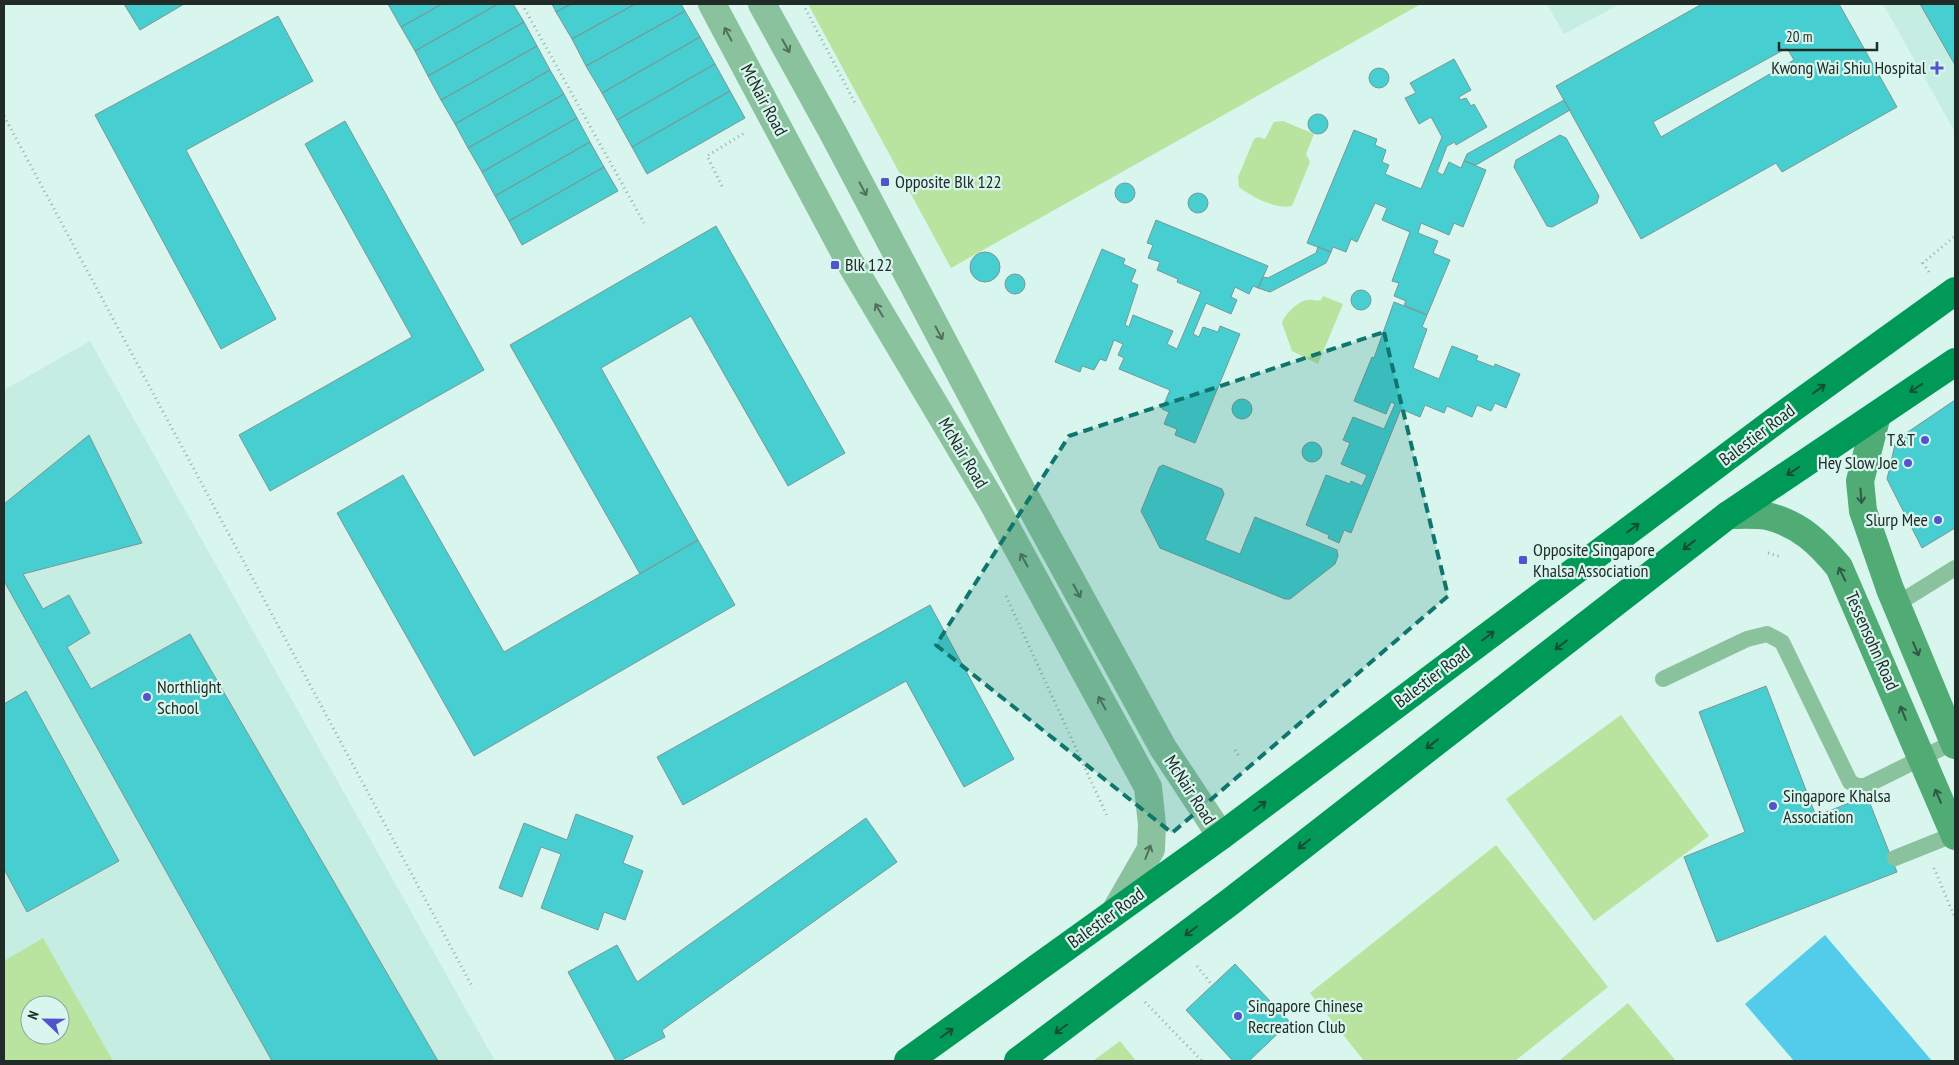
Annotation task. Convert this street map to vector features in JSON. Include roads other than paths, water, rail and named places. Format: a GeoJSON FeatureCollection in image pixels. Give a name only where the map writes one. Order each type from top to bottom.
{"type":"FeatureCollection","features":[{"type":"Feature","properties":{"kind":"main road","name":"Balestier Road"},"geometry":{"type":"LineString","coordinates":[[908,1061],[1221,836],[1783,415],[1955,291]]}},
{"type":"Feature","properties":{"kind":"main road"},"geometry":{"type":"LineString","coordinates":[[1018,1061],[1230,902],[1728,515],[1955,362]]}},
{"type":"Feature","properties":{"kind":"street","name":"McNair Road"},"geometry":{"type":"LineString","coordinates":[[712,4],[848,259],[993,503],[1148,787],[1152,825],[1151,849],[1116,910]]}},
{"type":"Feature","properties":{"kind":"street","name":"McNair Road"},"geometry":{"type":"LineString","coordinates":[[762,4],[833,133],[1020,487],[1158,739],[1221,836]]}},
{"type":"Feature","properties":{"kind":"street","name":"Tessensohn Road"},"geometry":{"type":"LineString","coordinates":[[1877,415],[1860,481],[1863,512],[1897,604],[1953,732]]}},
{"type":"Feature","properties":{"kind":"street","name":"Tessensohn Road"},"geometry":{"type":"LineString","coordinates":[[1728,515],[1766,516],[1792,526],[1818,541],[1840,567],[1955,834]]}},
{"type":"Feature","properties":{"kind":"lane"},"geometry":{"type":"LineString","coordinates":[[1897,604],[1955,568]]}},
{"type":"Feature","properties":{"kind":"lane"},"geometry":{"type":"LineString","coordinates":[[1663,679],[1748,639],[1767,634],[1782,642],[1850,782],[1857,786],[1865,786],[1922,758],[1953,732]]}},
{"type":"Feature","properties":{"kind":"lane"},"geometry":{"type":"LineString","coordinates":[[1896,858],[1955,834]]}},
{"type":"Feature","properties":{"kind":"water"},"geometry":{"type":"Polygon","coordinates":[[[1825,935],[1932,1061],[1794,1061],[1745,1004],[1825,935]]]}},
{"type":"Feature","properties":{"kind":"place","name":"Kwong Wai Shiu Hospital"},"geometry":{"type":"Point","coordinates":[1937,68]}},
{"type":"Feature","properties":{"kind":"place","name":"Opposite Blk 122"},"geometry":{"type":"Point","coordinates":[885,182]}},
{"type":"Feature","properties":{"kind":"place","name":"Blk 122"},"geometry":{"type":"Point","coordinates":[835,265]}},
{"type":"Feature","properties":{"kind":"place","name":"T&T"},"geometry":{"type":"Point","coordinates":[1925,440]}},
{"type":"Feature","properties":{"kind":"place","name":"Hey Slow Joe"},"geometry":{"type":"Point","coordinates":[1908,463]}},
{"type":"Feature","properties":{"kind":"place","name":"Slurp Mee"},"geometry":{"type":"Point","coordinates":[1938,520]}},
{"type":"Feature","properties":{"kind":"place","name":"Opposite Singapore Khalsa Association"},"geometry":{"type":"Point","coordinates":[1523,560]}},
{"type":"Feature","properties":{"kind":"place","name":"Northlight School"},"geometry":{"type":"Point","coordinates":[147,697]}},
{"type":"Feature","properties":{"kind":"place","name":"Singapore Khalsa Association"},"geometry":{"type":"Point","coordinates":[1773,806]}},
{"type":"Feature","properties":{"kind":"place","name":"Singapore Chinese Recreation Club"},"geometry":{"type":"Point","coordinates":[1238,1016]}}]}
